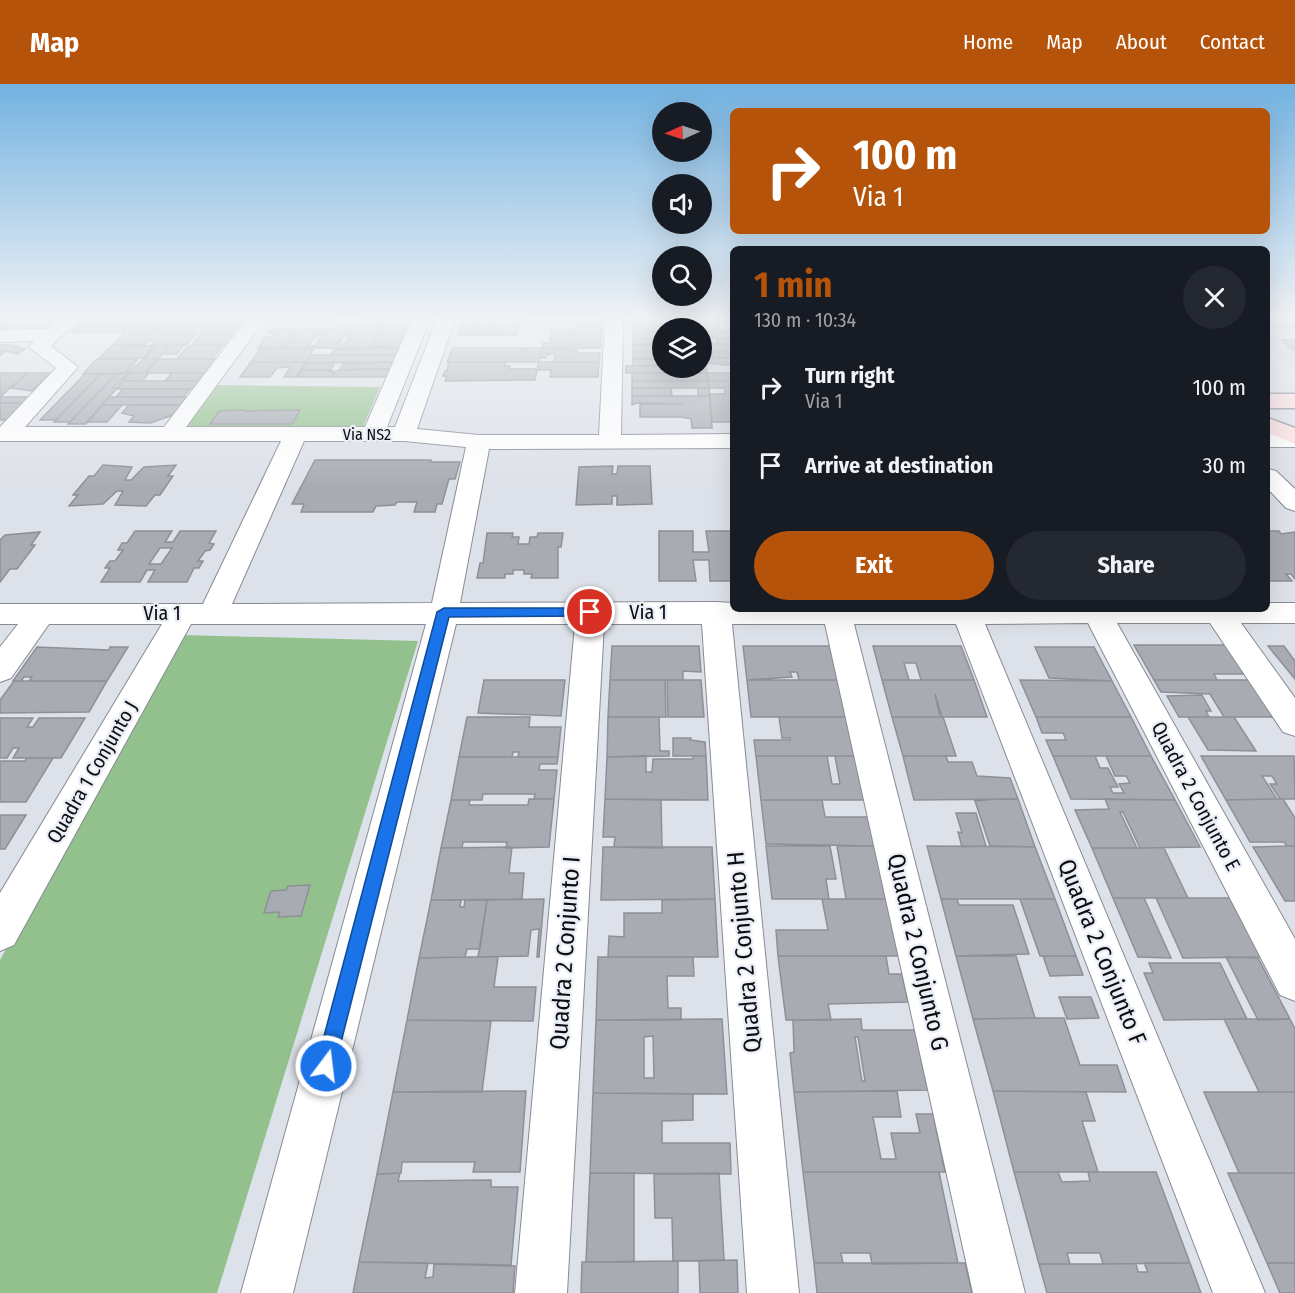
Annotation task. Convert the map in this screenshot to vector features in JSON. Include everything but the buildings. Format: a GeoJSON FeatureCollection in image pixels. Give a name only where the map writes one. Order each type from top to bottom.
{"type":"FeatureCollection","features":[{"type":"Feature","properties":{"kind":"street"},"geometry":{"type":"LineString","coordinates":[[0,459],[10,434],[61,375]]}},
{"type":"Feature","properties":{"kind":"street"},"geometry":{"type":"LineString","coordinates":[[170,434],[214,375]]}},
{"type":"Feature","properties":{"kind":"street"},"geometry":{"type":"LineString","coordinates":[[373,434],[397,375]]}},
{"type":"Feature","properties":{"kind":"street"},"geometry":{"type":"LineString","coordinates":[[404,434],[425,375]]}},
{"type":"Feature","properties":{"kind":"street"},"geometry":{"type":"LineString","coordinates":[[610,441],[612,375]]}},
{"type":"Feature","properties":{"kind":"street"},"geometry":{"type":"LineString","coordinates":[[1270,426],[1295,439]]}},
{"type":"Feature","properties":{"kind":"street","name":"Via NS2"},"geometry":{"type":"LineString","coordinates":[[10,434],[404,434],[479,442],[730,441]]}},
{"type":"Feature","properties":{"kind":"street","name":"Quadra 1 Conjunto J"},"geometry":{"type":"LineString","coordinates":[[0,932],[198,613],[296,434]]}},
{"type":"Feature","properties":{"kind":"street"},"geometry":{"type":"LineString","coordinates":[[1270,440],[1295,439]]}},
{"type":"Feature","properties":{"kind":"street"},"geometry":{"type":"LineString","coordinates":[[267,1293],[444,612],[479,442]]}},
{"type":"Feature","properties":{"kind":"street"},"geometry":{"type":"LineString","coordinates":[[1270,478],[1295,503]]}},
{"type":"Feature","properties":{"kind":"street","name":"Via 1"},"geometry":{"type":"LineString","coordinates":[[0,614],[730,611]]}},
{"type":"Feature","properties":{"kind":"street","name":"Quadra 2 Conjunto I"},"geometry":{"type":"LineString","coordinates":[[541,1293],[590,612]]}},
{"type":"Feature","properties":{"kind":"street","name":"Quadra 2 Conjunto H"},"geometry":{"type":"LineString","coordinates":[[716,612],[773,1293]]}},
{"type":"Feature","properties":{"kind":"street","name":"Quadra 2 Conjunto G"},"geometry":{"type":"LineString","coordinates":[[837,612],[999,1293]]}},
{"type":"Feature","properties":{"kind":"street","name":"Quadra 2 Conjunto F"},"geometry":{"type":"LineString","coordinates":[[966,612],[1239,1293]]}},
{"type":"Feature","properties":{"kind":"street","name":"Via 1"},"geometry":{"type":"LineString","coordinates":[[1096,612],[1295,613]]}},
{"type":"Feature","properties":{"kind":"street","name":"Quadra 2 Conjunto E"},"geometry":{"type":"LineString","coordinates":[[1096,612],[1295,980]]}},
{"type":"Feature","properties":{"kind":"street"},"geometry":{"type":"LineString","coordinates":[[1217,612],[1295,723]]}},
{"type":"Feature","properties":{"kind":"street"},"geometry":{"type":"LineString","coordinates":[[0,670],[42,614]]}},
{"type":"Feature","properties":{"kind":"green space"},"geometry":{"type":"Polygon","coordinates":[[[216,385],[380,387],[363,427],[186,429],[216,385]]]}},
{"type":"Feature","properties":{"kind":"green space"},"geometry":{"type":"Polygon","coordinates":[[[181,635],[418,641],[217,1293],[0,1293],[0,960],[181,635]]]}},
{"type":"Feature","properties":{"kind":"route"},"geometry":{"type":"LineString","coordinates":[[326,1066],[444,612],[590,612]]}}]}
